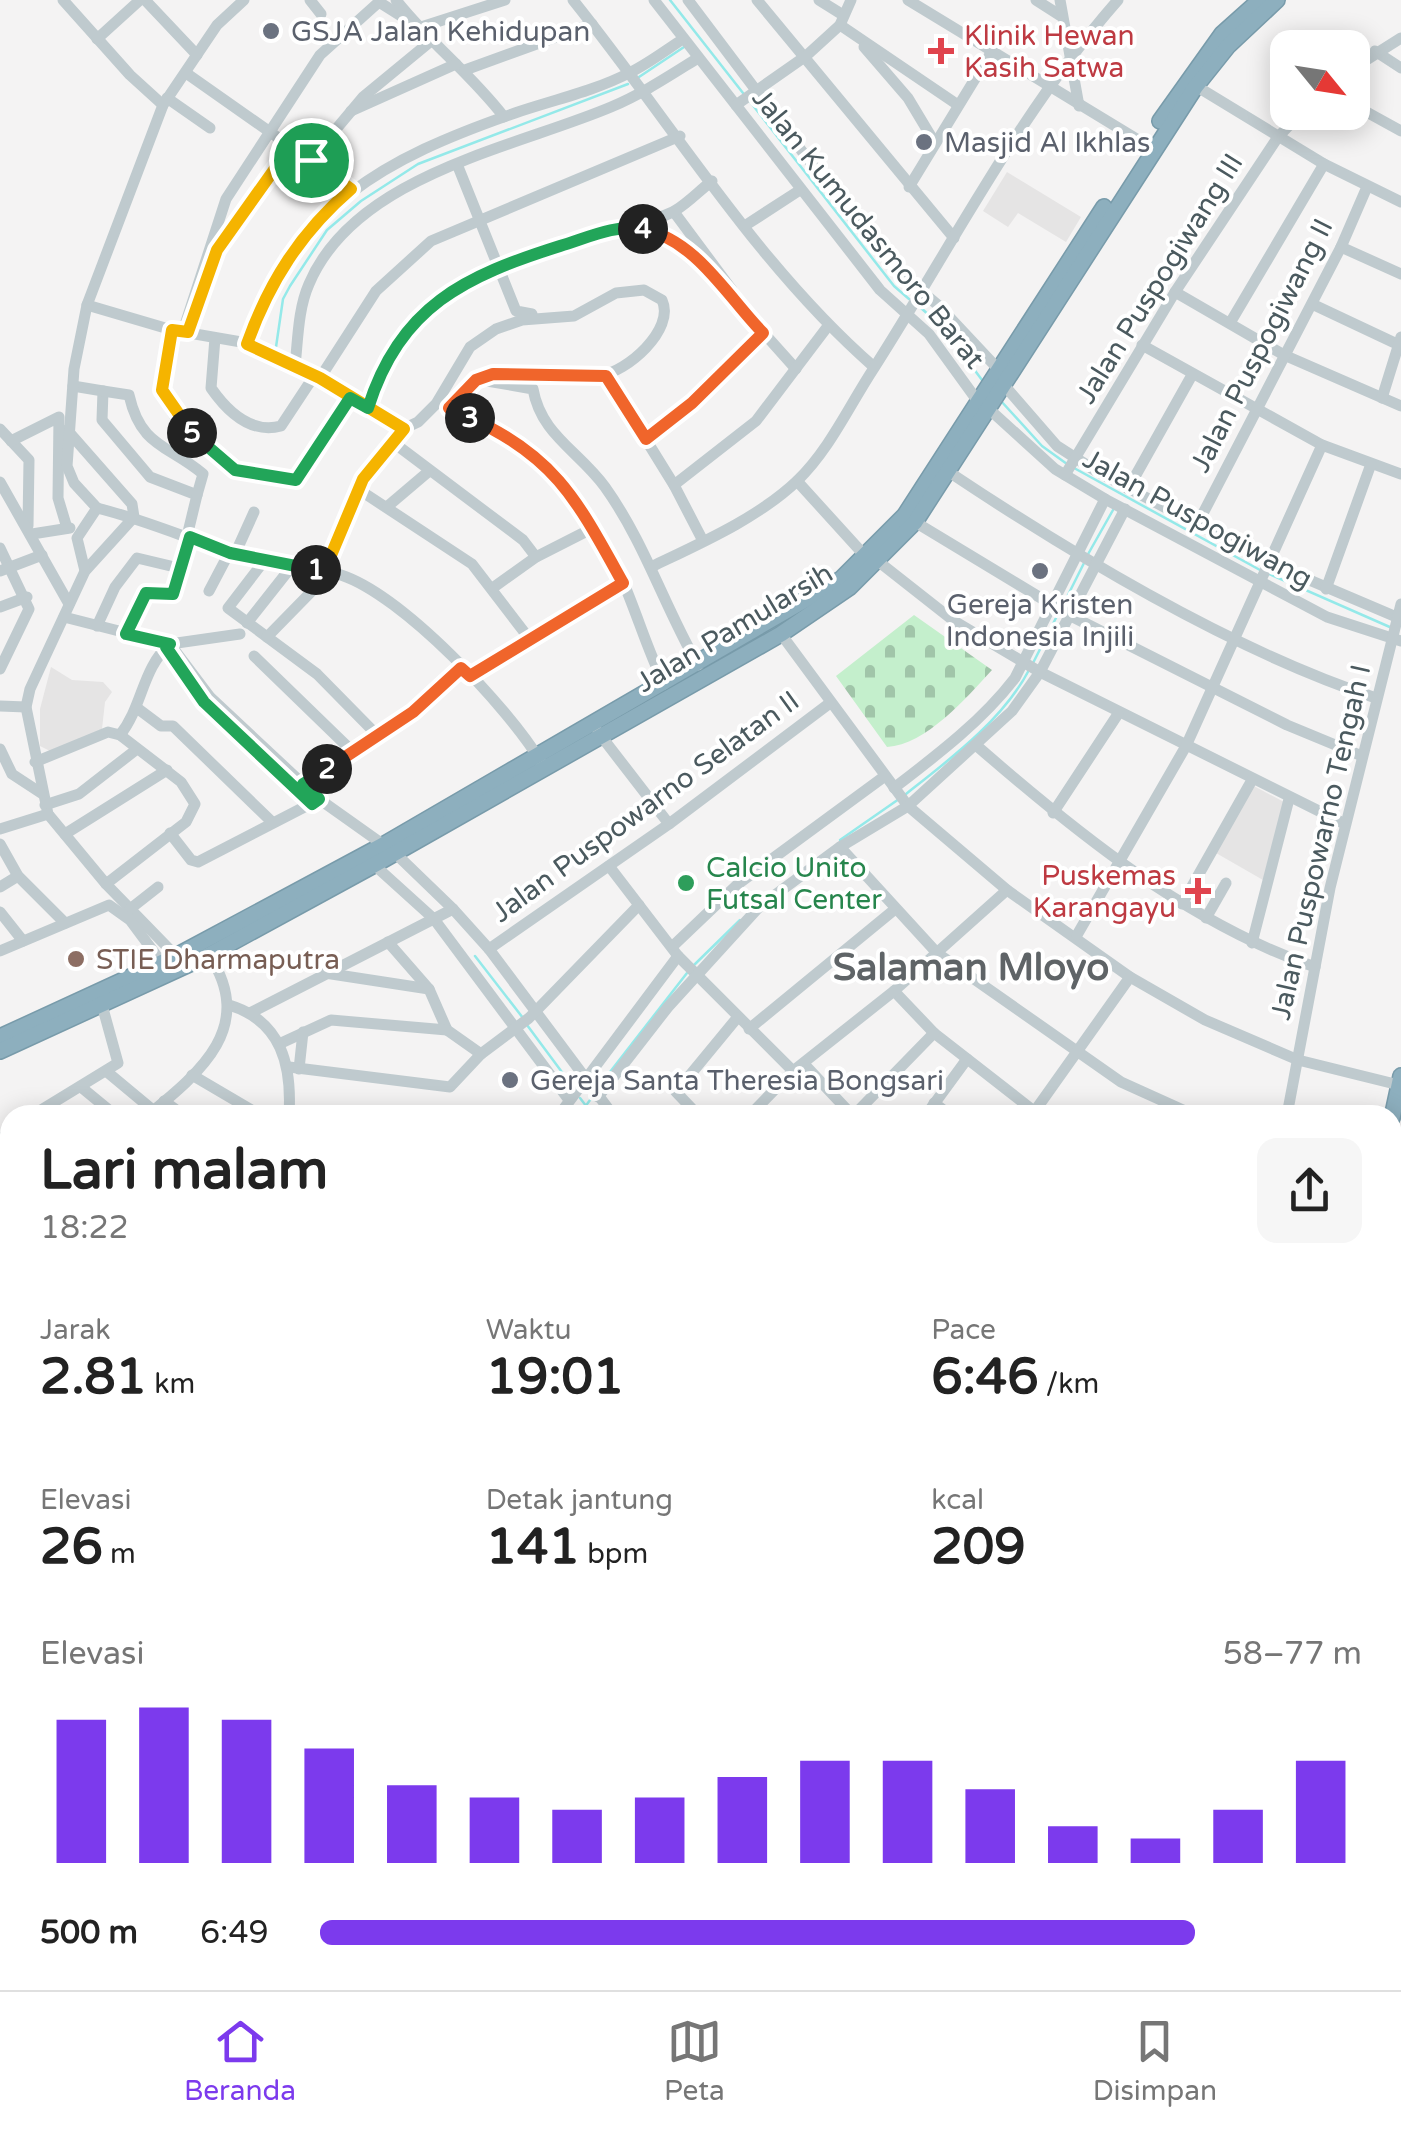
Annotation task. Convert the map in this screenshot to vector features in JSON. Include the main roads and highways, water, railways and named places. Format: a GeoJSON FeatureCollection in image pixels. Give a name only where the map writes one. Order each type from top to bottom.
{"type":"FeatureCollection","features":[{"type":"Feature","properties":{"kind":"highway","name":"Jalan Pamularsih"},"geometry":{"type":"LineString","coordinates":[[0,1037],[169,959],[389,849],[597,730],[781,634],[872,560],[915,522],[1000,379],[1222,34],[1260,0]]}},
{"type":"Feature","properties":{"kind":"highway","name":"Jalan Pamularsih"},"geometry":{"type":"LineString","coordinates":[[1150,146],[1228,46],[1277,0]]}},
{"type":"Feature","properties":{"kind":"highway","name":"Jalan Pamularsih"},"geometry":{"type":"LineString","coordinates":[[597,730],[664,684],[872,560],[905,515],[940,478]]}},
{"type":"Feature","properties":{"kind":"highway","name":"Jalan Pamularsih"},"geometry":{"type":"LineString","coordinates":[[0,1050],[208,954],[368,860]]}},
{"type":"Feature","properties":{"kind":"highway"},"geometry":{"type":"LineString","coordinates":[[1395,1105],[1400,1080]]}},
{"type":"Feature","properties":{"kind":"waterway"},"geometry":{"type":"LineString","coordinates":[[670,0],[743,93]]}},
{"type":"Feature","properties":{"kind":"waterway"},"geometry":{"type":"LineString","coordinates":[[639,77],[687,45]]}},
{"type":"Feature","properties":{"kind":"waterway"},"geometry":{"type":"LineString","coordinates":[[276,347],[283,299],[290,286],[327,230],[361,201],[418,164],[628,84]]}},
{"type":"Feature","properties":{"kind":"waterway"},"geometry":{"type":"LineString","coordinates":[[748,99],[894,286],[909,299]]}},
{"type":"Feature","properties":{"kind":"waterway"},"geometry":{"type":"LineString","coordinates":[[920,307],[944,329],[982,380]]}},
{"type":"Feature","properties":{"kind":"waterway"},"geometry":{"type":"LineString","coordinates":[[1001,401],[1042,446],[1067,464]]}},
{"type":"Feature","properties":{"kind":"waterway"},"geometry":{"type":"LineString","coordinates":[[1074,468],[1260,570]]}},
{"type":"Feature","properties":{"kind":"waterway"},"geometry":{"type":"LineString","coordinates":[[1087,556],[1113,510]]}},
{"type":"Feature","properties":{"kind":"waterway"},"geometry":{"type":"LineString","coordinates":[[1063,605],[1084,563]]}},
{"type":"Feature","properties":{"kind":"waterway"},"geometry":{"type":"LineString","coordinates":[[1267,573],[1392,628]]}},
{"type":"Feature","properties":{"kind":"waterway"},"geometry":{"type":"LineString","coordinates":[[1033,663],[1059,612]]}},
{"type":"Feature","properties":{"kind":"waterway"},"geometry":{"type":"LineString","coordinates":[[906,794],[990,722],[1029,670]]}},
{"type":"Feature","properties":{"kind":"waterway"},"geometry":{"type":"LineString","coordinates":[[840,840],[899,799]]}},
{"type":"Feature","properties":{"kind":"waterway"},"geometry":{"type":"LineString","coordinates":[[692,967],[740,920]]}},
{"type":"Feature","properties":{"kind":"waterway"},"geometry":{"type":"LineString","coordinates":[[475,956],[523,1018]]}},
{"type":"Feature","properties":{"kind":"waterway"},"geometry":{"type":"LineString","coordinates":[[603,1081],[687,973]]}},
{"type":"Feature","properties":{"kind":"waterway"},"geometry":{"type":"LineString","coordinates":[[527,1025],[573,1087]]}},
{"type":"Feature","properties":{"kind":"waterway"},"geometry":{"type":"LineString","coordinates":[[586,1105],[593,1096]]}},
{"type":"Feature","properties":{"kind":"waterway"},"geometry":{"type":"LineString","coordinates":[[580,1098],[585,1105]]}},
{"type":"Feature","properties":{"kind":"place","name":"GSJA Jalan Kehidupan"},"geometry":{"type":"Point","coordinates":[271,31]}},
{"type":"Feature","properties":{"kind":"place","name":"Klinik Hewan Kasih Satwa"},"geometry":{"type":"Point","coordinates":[941,51]}},
{"type":"Feature","properties":{"kind":"place","name":"Masjid Al Ikhlas"},"geometry":{"type":"Point","coordinates":[924,142]}},
{"type":"Feature","properties":{"kind":"place","name":"Gereja Kristen Indonesia Injili"},"geometry":{"type":"Point","coordinates":[1040,571]}},
{"type":"Feature","properties":{"kind":"place","name":"Calcio Unito Futsal Center"},"geometry":{"type":"Point","coordinates":[686,883]}},
{"type":"Feature","properties":{"kind":"place","name":"Puskemas Karangayu"},"geometry":{"type":"Point","coordinates":[1198,891]}},
{"type":"Feature","properties":{"kind":"place","name":"STIE Dharmaputra"},"geometry":{"type":"Point","coordinates":[76,959]}},
{"type":"Feature","properties":{"kind":"place","name":"Gereja Santa Theresia Bongsari"},"geometry":{"type":"Point","coordinates":[510,1080]}},
{"type":"Feature","properties":{"kind":"district","name":"Salaman Mloyo"},"geometry":{"type":"Point","coordinates":[971,967]}}]}
